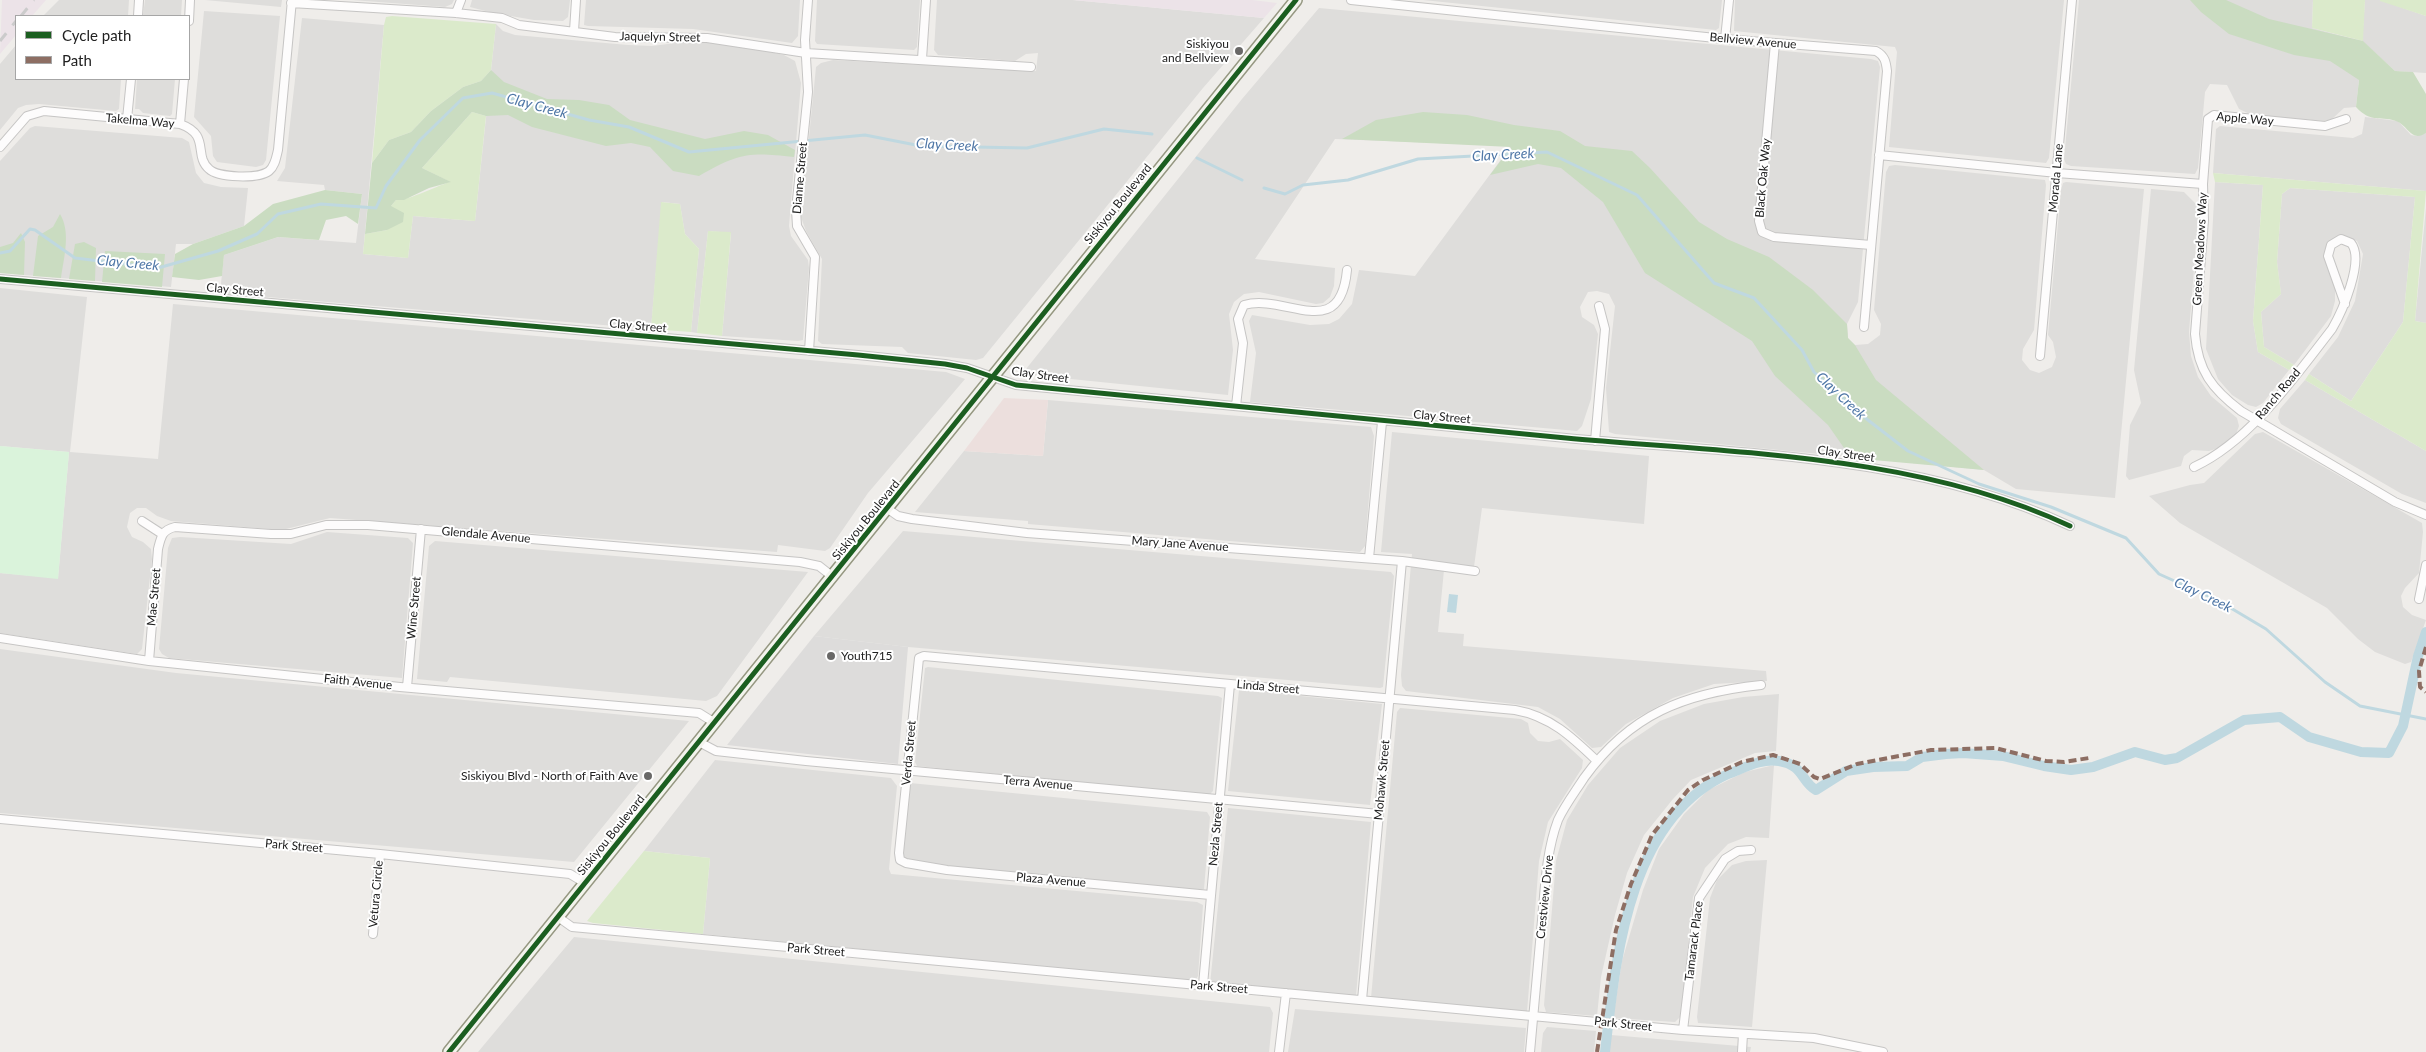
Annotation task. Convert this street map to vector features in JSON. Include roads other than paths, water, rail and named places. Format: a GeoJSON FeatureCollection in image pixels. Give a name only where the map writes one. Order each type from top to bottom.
{"type":"FeatureCollection","features":[{"type":"Feature","properties":{"kind":"main road","name":"Siskiyou Boulevard"},"geometry":{"type":"LineString","coordinates":[[450,1052],[1296,0]]}},
{"type":"Feature","properties":{"kind":"street"},"geometry":{"type":"LineString","coordinates":[[138,15],[139,0]]}},
{"type":"Feature","properties":{"kind":"street"},"geometry":{"type":"LineString","coordinates":[[189,15],[190,0]]}},
{"type":"Feature","properties":{"kind":"street"},"geometry":{"type":"LineString","coordinates":[[456,13],[461,0]]}},
{"type":"Feature","properties":{"kind":"street"},"geometry":{"type":"LineString","coordinates":[[574,31],[576,0]]}},
{"type":"Feature","properties":{"kind":"street","name":"Dianne Street"},"geometry":{"type":"LineString","coordinates":[[808,0],[805,40],[808,92],[796,210],[797,226],[815,257],[809,351]]}},
{"type":"Feature","properties":{"kind":"street"},"geometry":{"type":"LineString","coordinates":[[922,59],[926,0]]}},
{"type":"Feature","properties":{"kind":"street","name":"Bellview Avenue"},"geometry":{"type":"LineString","coordinates":[[1351,0],[1725,39],[1876,51],[1884,57],[1887,71],[1864,327]]}},
{"type":"Feature","properties":{"kind":"street"},"geometry":{"type":"LineString","coordinates":[[1725,39],[1729,0]]}},
{"type":"Feature","properties":{"kind":"street","name":"Morada Lane"},"geometry":{"type":"LineString","coordinates":[[2040,356],[2072,0]]}},
{"type":"Feature","properties":{"kind":"street","name":"Jaquelyn Street"},"geometry":{"type":"LineString","coordinates":[[292,2],[456,13],[502,18],[519,25],[615,36],[707,38],[806,53],[1031,67]]}},
{"type":"Feature","properties":{"kind":"street","name":"Takelma Way"},"geometry":{"type":"LineString","coordinates":[[0,147],[21,121],[35,113],[44,111],[180,124],[197,134],[200,138],[205,164],[212,172],[258,176],[270,170],[274,165],[278,150],[292,2]]}},
{"type":"Feature","properties":{"kind":"street","name":"Black Oak Way"},"geometry":{"type":"LineString","coordinates":[[1775,43],[1760,221],[1762,232],[1774,237],[1871,245]]}},
{"type":"Feature","properties":{"kind":"street"},"geometry":{"type":"LineString","coordinates":[[127,119],[131,80]]}},
{"type":"Feature","properties":{"kind":"street"},"geometry":{"type":"LineString","coordinates":[[180,124],[184,80]]}},
{"type":"Feature","properties":{"kind":"street","name":"Apple Way"},"geometry":{"type":"LineString","coordinates":[[2203,184],[2207,124],[2210,116],[2325,126],[2346,118]]}},
{"type":"Feature","properties":{"kind":"street","name":"Green Meadows Way"},"geometry":{"type":"LineString","coordinates":[[1879,156],[2057,173],[2203,184],[2204,220],[2195,334],[2196,347],[2208,380],[2218,393],[2241,411],[2395,502],[2426,515]]}},
{"type":"Feature","properties":{"kind":"street","name":"Ranch Road"},"geometry":{"type":"LineString","coordinates":[[2194,467],[2226,449],[2257,419],[2332,329],[2345,304],[2355,252],[2351,243],[2340,239],[2331,245],[2328,256],[2345,304]]}},
{"type":"Feature","properties":{"kind":"street"},"geometry":{"type":"LineString","coordinates":[[1236,406],[1243,343],[1238,319],[1244,305],[1258,303],[1308,312],[1325,311],[1340,298],[1346,284],[1347,270]]}},
{"type":"Feature","properties":{"kind":"street","name":"Clay Street"},"geometry":{"type":"LineString","coordinates":[[0,279],[945,364],[1016,385],[1382,422],[1835,462],[1932,478],[2038,511],[2070,526]]}},
{"type":"Feature","properties":{"kind":"street"},"geometry":{"type":"LineString","coordinates":[[1595,441],[1605,329],[1599,306]]}},
{"type":"Feature","properties":{"kind":"street"},"geometry":{"type":"LineString","coordinates":[[1369,558],[1382,422]]}},
{"type":"Feature","properties":{"kind":"street","name":"Mary Jane Avenue"},"geometry":{"type":"LineString","coordinates":[[888,508],[898,516],[912,519],[1027,533],[1369,558],[1475,571]]}},
{"type":"Feature","properties":{"kind":"street"},"geometry":{"type":"LineString","coordinates":[[142,521],[162,534]]}},
{"type":"Feature","properties":{"kind":"street","name":"Glendale Avenue"},"geometry":{"type":"LineString","coordinates":[[162,534],[168,528],[175,527],[271,534],[291,534],[326,525],[420,529],[800,562],[818,566],[833,578]]}},
{"type":"Feature","properties":{"kind":"street","name":"Wine Street"},"geometry":{"type":"LineString","coordinates":[[407,688],[420,529]]}},
{"type":"Feature","properties":{"kind":"street","name":"Mae Street"},"geometry":{"type":"LineString","coordinates":[[149,661],[158,549],[162,534]]}},
{"type":"Feature","properties":{"kind":"street","name":"Mohawk Street"},"geometry":{"type":"LineString","coordinates":[[1362,1000],[1402,561]]}},
{"type":"Feature","properties":{"kind":"street"},"geometry":{"type":"LineString","coordinates":[[2419,598],[2426,565]]}},
{"type":"Feature","properties":{"kind":"street","name":"Faith Avenue"},"geometry":{"type":"LineString","coordinates":[[0,638],[149,661],[407,688],[699,713],[715,723]]}},
{"type":"Feature","properties":{"kind":"street","name":"Linda Street"},"geometry":{"type":"LineString","coordinates":[[924,656],[1531,713],[1561,728],[1597,761]]}},
{"type":"Feature","properties":{"kind":"street","name":"Verda Street"},"geometry":{"type":"LineString","coordinates":[[899,853],[917,661],[924,656]]}},
{"type":"Feature","properties":{"kind":"street","name":"Nezla Street"},"geometry":{"type":"LineString","coordinates":[[1203,985],[1230,684]]}},
{"type":"Feature","properties":{"kind":"street","name":"Crestview Drive"},"geometry":{"type":"LineString","coordinates":[[1530,1052],[1551,844],[1558,820],[1567,802],[1597,761],[1627,731],[1666,708],[1710,692],[1761,685]]}},
{"type":"Feature","properties":{"kind":"street","name":"Terra Avenue"},"geometry":{"type":"LineString","coordinates":[[700,742],[716,751],[907,771],[1379,814]]}},
{"type":"Feature","properties":{"kind":"street","name":"Park Street"},"geometry":{"type":"LineString","coordinates":[[0,819],[380,854],[570,874],[585,883]]}},
{"type":"Feature","properties":{"kind":"street","name":"Tamarack Place"},"geometry":{"type":"LineString","coordinates":[[1683,1030],[1699,898],[1724,859],[1738,851],[1751,850]]}},
{"type":"Feature","properties":{"kind":"street","name":"Plaza Avenue"},"geometry":{"type":"LineString","coordinates":[[899,853],[900,860],[906,864],[925,868],[1210,895]]}},
{"type":"Feature","properties":{"kind":"street","name":"Vetura Circle"},"geometry":{"type":"LineString","coordinates":[[373,934],[380,854]]}},
{"type":"Feature","properties":{"kind":"street","name":"Park Street"},"geometry":{"type":"LineString","coordinates":[[558,918],[572,927],[1683,1030],[1814,1038],[1883,1052]]}},
{"type":"Feature","properties":{"kind":"street"},"geometry":{"type":"LineString","coordinates":[[1279,1052],[1286,993]]}},
{"type":"Feature","properties":{"kind":"street"},"geometry":{"type":"LineString","coordinates":[[1742,1052],[1743,1034]]}},
{"type":"Feature","properties":{"kind":"water"},"geometry":{"type":"Polygon","coordinates":[[[1449,594],[1458,595],[1456,613],[1447,612],[1449,594]]]}},
{"type":"Feature","properties":{"kind":"waterway","name":"Clay Creek"},"geometry":{"type":"LineString","coordinates":[[0,253],[10,251],[30,229],[35,230],[75,258],[158,268],[218,251],[257,234],[278,214],[321,204],[376,208],[386,186],[420,140],[463,98],[492,93],[589,120],[629,127],[689,152],[865,135],[921,146],[1027,148],[1104,129],[1152,134]]}},
{"type":"Feature","properties":{"kind":"waterway","name":"Clay Creek"},"geometry":{"type":"LineString","coordinates":[[1264,188],[1285,194],[1303,185],[1348,180],[1418,159],[1547,152],[1637,195],[1714,283],[1754,298],[1802,350],[1814,372],[1864,417],[1908,451],[1979,484],[2051,507],[2126,538],[2159,574],[2219,601],[2266,629],[2325,682],[2360,706],[2426,719]]}},
{"type":"Feature","properties":{"kind":"waterway","name":"Clay Creek"},"geometry":{"type":"LineString","coordinates":[[1197,158],[1242,180]]}},
{"type":"Feature","properties":{"kind":"waterway"},"geometry":{"type":"LineString","coordinates":[[1605,1052],[1622,934],[1633,894],[1648,857],[1668,823],[1694,795],[1728,774],[1760,762],[1779,761],[1793,766],[1807,783],[1816,790],[1846,771],[1873,767],[1907,766],[1922,757],[1963,753],[2003,756],[2044,766],[2071,770],[2093,767],[2135,752],[2165,760],[2177,758],[2244,720],[2280,717],[2309,737],[2361,752],[2389,753],[2403,726],[2418,656],[2426,632]]}},
{"type":"Feature","properties":{"kind":"railway"},"geometry":{"type":"LineString","coordinates":[[22,15],[34,0]]}},
{"type":"Feature","properties":{"kind":"railway"},"geometry":{"type":"LineString","coordinates":[[0,41],[15,22]]}},
{"type":"Feature","properties":{"kind":"place","name":"Siskiyou and Bellview"},"geometry":{"type":"Point","coordinates":[1239,51]}},
{"type":"Feature","properties":{"kind":"place","name":"Youth715"},"geometry":{"type":"Point","coordinates":[831,656]}},
{"type":"Feature","properties":{"kind":"place","name":"Siskiyou Blvd - North of Faith Ave"},"geometry":{"type":"Point","coordinates":[648,776]}}]}
